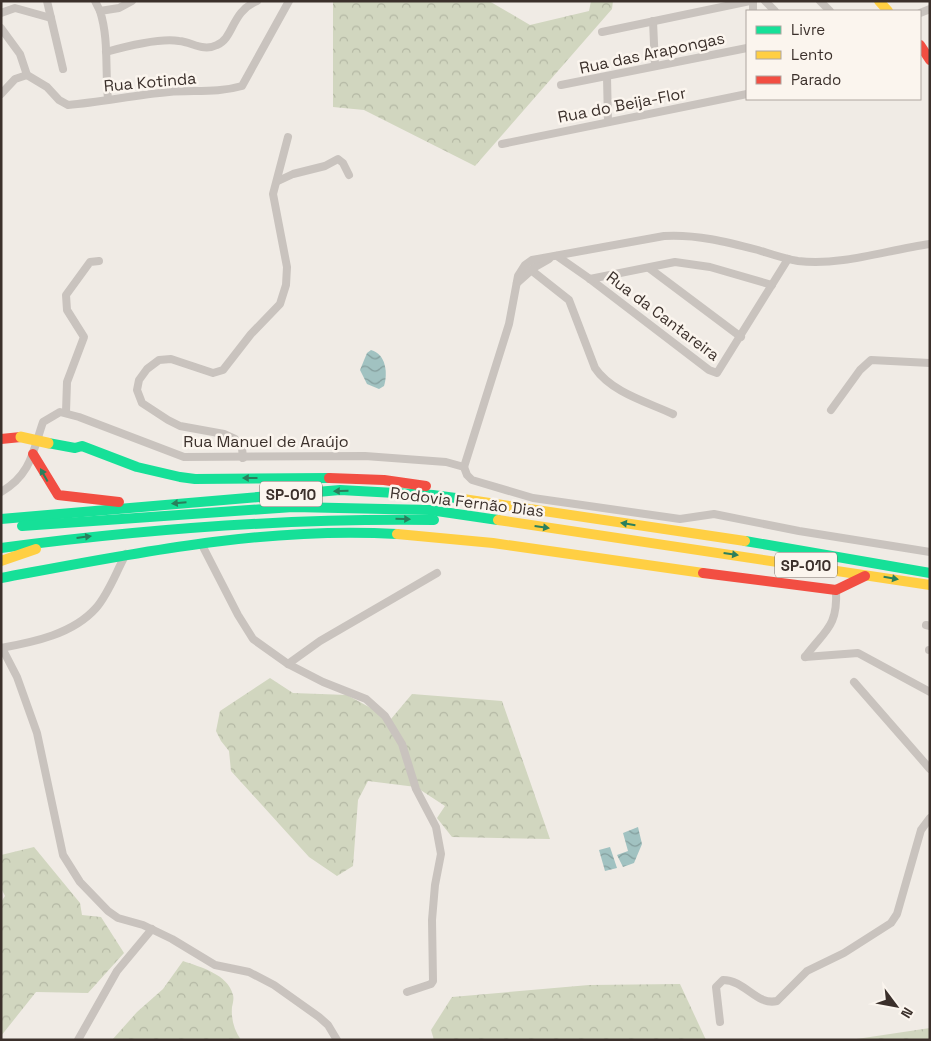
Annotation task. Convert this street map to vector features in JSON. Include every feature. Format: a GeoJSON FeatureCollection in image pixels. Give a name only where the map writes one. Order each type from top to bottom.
{"type":"FeatureCollection","features":[{"type":"Feature","properties":{"kind":"main road"},"geometry":{"type":"LineString","coordinates":[[921,46],[930,60]]}},
{"type":"Feature","properties":{"kind":"main road"},"geometry":{"type":"LineString","coordinates":[[1,439],[21,437],[75,448],[82,446],[150,472],[170,476],[384,480],[527,501],[580,517]]}},
{"type":"Feature","properties":{"kind":"main road"},"geometry":{"type":"LineString","coordinates":[[33,454],[44,475],[58,495],[154,506]]}},
{"type":"Feature","properties":{"kind":"main road"},"geometry":{"type":"LineString","coordinates":[[375,491],[438,488]]}},
{"type":"Feature","properties":{"kind":"main road","name":"Rodovia Fernão Dias"},"geometry":{"type":"LineString","coordinates":[[1,519],[340,490],[375,491],[433,495],[768,545],[930,573]]}},
{"type":"Feature","properties":{"kind":"main road","name":"Rodovia Fernão Dias"},"geometry":{"type":"LineString","coordinates":[[1,528],[293,507],[430,510],[869,574],[930,585]]}},
{"type":"Feature","properties":{"kind":"main road"},"geometry":{"type":"LineString","coordinates":[[1,548],[136,531],[269,520],[358,518],[509,522]]}},
{"type":"Feature","properties":{"kind":"main road"},"geometry":{"type":"LineString","coordinates":[[1,578],[126,554],[340,532],[409,534],[480,542],[836,590],[869,574]]}},
{"type":"Feature","properties":{"kind":"main road"},"geometry":{"type":"LineString","coordinates":[[1,561],[38,549],[53,540]]}},
{"type":"Feature","properties":{"kind":"street"},"geometry":{"type":"LineString","coordinates":[[47,1],[63,69]]}},
{"type":"Feature","properties":{"kind":"street"},"geometry":{"type":"LineString","coordinates":[[95,1],[100,11],[106,52],[105,74],[108,99]]}},
{"type":"Feature","properties":{"kind":"street"},"geometry":{"type":"LineString","coordinates":[[100,11],[119,8],[132,1]]}},
{"type":"Feature","properties":{"kind":"street"},"geometry":{"type":"LineString","coordinates":[[106,52],[167,40],[185,42],[198,47],[216,46],[225,39],[241,10],[257,1]]}},
{"type":"Feature","properties":{"kind":"street","name":"Rua Kotinda"},"geometry":{"type":"LineString","coordinates":[[27,75],[47,87],[68,105],[172,92],[223,91],[242,86],[289,1]]}},
{"type":"Feature","properties":{"kind":"street"},"geometry":{"type":"LineString","coordinates":[[602,32],[752,1]]}},
{"type":"Feature","properties":{"kind":"street"},"geometry":{"type":"LineString","coordinates":[[765,1],[774,10]]}},
{"type":"Feature","properties":{"kind":"street"},"geometry":{"type":"LineString","coordinates":[[820,1],[829,10]]}},
{"type":"Feature","properties":{"kind":"street"},"geometry":{"type":"LineString","coordinates":[[1,13],[15,8],[51,18]]}},
{"type":"Feature","properties":{"kind":"street"},"geometry":{"type":"LineString","coordinates":[[653,21],[655,66]]}},
{"type":"Feature","properties":{"kind":"street"},"geometry":{"type":"LineString","coordinates":[[1,28],[16,47],[27,75],[15,80],[1,94]]}},
{"type":"Feature","properties":{"kind":"street","name":"Rua das Arapongas"},"geometry":{"type":"LineString","coordinates":[[562,85],[746,48]]}},
{"type":"Feature","properties":{"kind":"street"},"geometry":{"type":"LineString","coordinates":[[607,77],[608,122]]}},
{"type":"Feature","properties":{"kind":"street","name":"Rua do Beija-Flor"},"geometry":{"type":"LineString","coordinates":[[502,144],[746,94]]}},
{"type":"Feature","properties":{"kind":"street"},"geometry":{"type":"LineString","coordinates":[[243,458],[242,448],[235,439],[224,434],[174,423],[142,403],[137,390],[139,380],[147,369],[159,360],[170,359],[213,373],[222,370],[251,334],[280,304],[286,285],[287,267],[274,188],[278,181],[288,137]]}},
{"type":"Feature","properties":{"kind":"street"},"geometry":{"type":"LineString","coordinates":[[278,181],[293,174],[325,166],[338,159],[343,163],[349,175]]}},
{"type":"Feature","properties":{"kind":"street"},"geometry":{"type":"LineString","coordinates":[[930,244],[829,262],[788,259],[726,242],[680,235],[646,239],[532,260],[520,271],[509,324],[464,467],[467,476],[472,480],[532,498],[680,519],[714,514],[800,532],[930,552]]}},
{"type":"Feature","properties":{"kind":"street"},"geometry":{"type":"LineString","coordinates":[[517,283],[531,270],[554,257]]}},
{"type":"Feature","properties":{"kind":"street","name":"Rua da Cantareira"},"geometry":{"type":"LineString","coordinates":[[554,257],[590,279],[713,372],[720,371],[788,259]]}},
{"type":"Feature","properties":{"kind":"street"},"geometry":{"type":"LineString","coordinates":[[1,492],[20,478],[28,468],[43,422],[54,414],[66,412],[67,382],[84,337],[67,310],[66,295],[90,262],[99,260]]}},
{"type":"Feature","properties":{"kind":"street"},"geometry":{"type":"LineString","coordinates":[[590,279],[649,268],[669,262],[710,267],[772,285]]}},
{"type":"Feature","properties":{"kind":"street"},"geometry":{"type":"LineString","coordinates":[[649,268],[741,337]]}},
{"type":"Feature","properties":{"kind":"street"},"geometry":{"type":"LineString","coordinates":[[531,270],[569,300],[595,368],[602,378],[612,385],[674,414]]}},
{"type":"Feature","properties":{"kind":"street"},"geometry":{"type":"LineString","coordinates":[[831,410],[860,370],[871,360],[930,363]]}},
{"type":"Feature","properties":{"kind":"street","name":"Rua Manuel de Araújo"},"geometry":{"type":"LineString","coordinates":[[66,412],[184,457],[401,457],[446,462],[464,467]]}},
{"type":"Feature","properties":{"kind":"street"},"geometry":{"type":"LineString","coordinates":[[202,545],[210,564],[248,634],[260,645],[288,664],[324,682],[366,699],[385,716],[402,744],[416,789],[436,827],[440,854],[432,920],[433,981],[431,984],[407,992]]}},
{"type":"Feature","properties":{"kind":"street"},"geometry":{"type":"LineString","coordinates":[[126,554],[96,608],[74,626],[45,638],[2,648],[17,677],[37,733],[61,848],[68,865],[80,882],[108,911],[118,918],[152,929],[216,965],[249,972],[274,985],[319,1017],[328,1025],[337,1040]]}},
{"type":"Feature","properties":{"kind":"street"},"geometry":{"type":"LineString","coordinates":[[288,664],[320,641],[437,573]]}},
{"type":"Feature","properties":{"kind":"street"},"geometry":{"type":"LineString","coordinates":[[836,590],[837,610],[833,620],[805,657],[858,653],[921,689],[930,692]]}},
{"type":"Feature","properties":{"kind":"street"},"geometry":{"type":"LineString","coordinates":[[854,682],[930,769]]}},
{"type":"Feature","properties":{"kind":"street"},"geometry":{"type":"LineString","coordinates":[[720,1022],[716,987],[723,980],[742,985],[764,1001],[777,1001],[807,971],[844,953],[887,928],[897,914],[921,830],[930,818]]}},
{"type":"Feature","properties":{"kind":"street"},"geometry":{"type":"LineString","coordinates":[[78,1040],[117,970],[152,929]]}},
{"type":"Feature","properties":{"kind":"green space"},"geometry":{"type":"Polygon","coordinates":[[[333,1],[489,1],[530,25],[589,11],[591,1],[613,1],[612,9],[475,166],[364,110],[333,107],[333,1]]]}},
{"type":"Feature","properties":{"kind":"green space"},"geometry":{"type":"Polygon","coordinates":[[[270,678],[293,693],[347,695],[391,719],[412,694],[502,701],[550,839],[452,837],[437,818],[445,806],[416,787],[368,781],[358,800],[353,866],[337,876],[309,857],[231,771],[229,751],[216,731],[220,711],[270,678]]]}},
{"type":"Feature","properties":{"kind":"green space"},"geometry":{"type":"Polygon","coordinates":[[[34,847],[80,903],[82,915],[101,917],[124,953],[88,993],[36,992],[1,1036],[1,902],[5,896],[1,888],[1,855],[34,847]]]}},
{"type":"Feature","properties":{"kind":"green space"},"geometry":{"type":"Polygon","coordinates":[[[183,961],[212,972],[230,988],[233,995],[233,1024],[241,1040],[112,1040],[137,1012],[163,989],[183,961]]]}},
{"type":"Feature","properties":{"kind":"green space"},"geometry":{"type":"Polygon","coordinates":[[[680,984],[706,1040],[434,1040],[431,1030],[452,997],[589,985],[680,984]]]}},
{"type":"Feature","properties":{"kind":"green space"},"geometry":{"type":"Polygon","coordinates":[[[930,1028],[930,1040],[850,1040],[930,1028]]]}},
{"type":"Feature","properties":{"kind":"water"},"geometry":{"type":"Polygon","coordinates":[[[371,350],[380,355],[385,365],[384,386],[379,389],[367,384],[360,370],[367,353],[371,350]]]}},
{"type":"Feature","properties":{"kind":"water"},"geometry":{"type":"Polygon","coordinates":[[[638,827],[642,844],[634,863],[623,867],[617,855],[628,851],[623,833],[638,827]]]}},
{"type":"Feature","properties":{"kind":"water"},"geometry":{"type":"Polygon","coordinates":[[[610,847],[617,868],[605,871],[599,850],[610,847]]]}},
{"type":"Feature","properties":{"kind":"traffic: fast"},"geometry":{"type":"LineString","coordinates":[[48,443],[75,448],[82,446],[137,467],[195,479],[329,478]]}},
{"type":"Feature","properties":{"kind":"traffic: fast"},"geometry":{"type":"LineString","coordinates":[[1,519],[340,490],[433,495],[463,499]]}},
{"type":"Feature","properties":{"kind":"traffic: fast"},"geometry":{"type":"LineString","coordinates":[[22,526],[293,507],[430,510],[498,520]]}},
{"type":"Feature","properties":{"kind":"traffic: fast"},"geometry":{"type":"LineString","coordinates":[[1,548],[109,535],[217,526],[325,521],[434,520]]}},
{"type":"Feature","properties":{"kind":"traffic: fast"},"geometry":{"type":"LineString","coordinates":[[1,578],[148,551],[247,538],[297,534],[397,534]]}},
{"type":"Feature","properties":{"kind":"traffic: fast"},"geometry":{"type":"LineString","coordinates":[[745,541],[930,573]]}},
{"type":"Feature","properties":{"kind":"traffic: slow"},"geometry":{"type":"LineString","coordinates":[[879,1],[887,10]]}},
{"type":"Feature","properties":{"kind":"traffic: slow"},"geometry":{"type":"LineString","coordinates":[[21,437],[48,443]]}},
{"type":"Feature","properties":{"kind":"traffic: slow"},"geometry":{"type":"LineString","coordinates":[[463,499],[745,541]]}},
{"type":"Feature","properties":{"kind":"traffic: slow"},"geometry":{"type":"LineString","coordinates":[[498,520],[930,585]]}},
{"type":"Feature","properties":{"kind":"traffic: slow"},"geometry":{"type":"LineString","coordinates":[[397,534],[493,543],[703,573]]}},
{"type":"Feature","properties":{"kind":"traffic: slow"},"geometry":{"type":"LineString","coordinates":[[1,561],[36,549]]}},
{"type":"Feature","properties":{"kind":"traffic: jam"},"geometry":{"type":"LineString","coordinates":[[921,46],[930,60]]}},
{"type":"Feature","properties":{"kind":"traffic: jam"},"geometry":{"type":"LineString","coordinates":[[1,439],[21,437]]}},
{"type":"Feature","properties":{"kind":"traffic: jam"},"geometry":{"type":"LineString","coordinates":[[33,454],[58,495],[119,502]]}},
{"type":"Feature","properties":{"kind":"traffic: jam"},"geometry":{"type":"LineString","coordinates":[[329,478],[384,480],[426,486]]}},
{"type":"Feature","properties":{"kind":"traffic: jam"},"geometry":{"type":"LineString","coordinates":[[703,573],[836,590],[865,576]]}}]}
